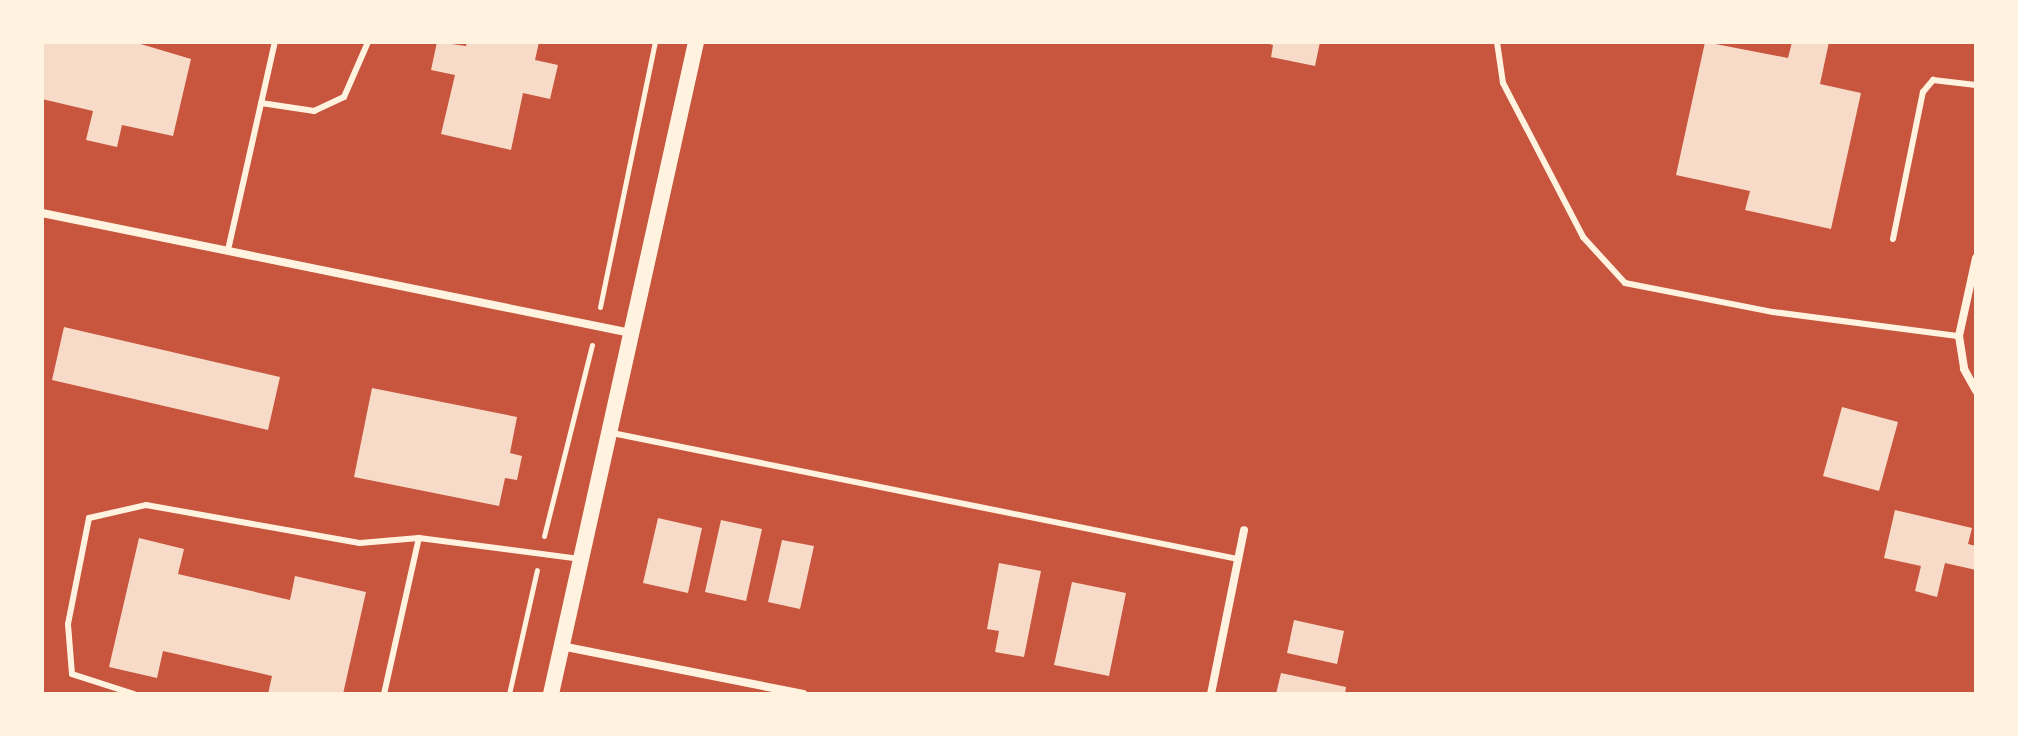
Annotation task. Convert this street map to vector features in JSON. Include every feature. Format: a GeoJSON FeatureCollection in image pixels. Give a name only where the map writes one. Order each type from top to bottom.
{"type":"FeatureCollection","features":[{"type":"Feature","properties":{"kind":"main road"},"geometry":{"type":"LineString","coordinates":[[551,694],[696,42]]}},
{"type":"Feature","properties":{"kind":"street"},"geometry":{"type":"LineString","coordinates":[[42,213],[631,333]]}},
{"type":"Feature","properties":{"kind":"street"},"geometry":{"type":"LineString","coordinates":[[1973,388],[1959,336],[1976,258]]}},
{"type":"Feature","properties":{"kind":"street"},"geometry":{"type":"LineString","coordinates":[[1211,694],[1244,530]]}},
{"type":"Feature","properties":{"kind":"street"},"geometry":{"type":"LineString","coordinates":[[561,646],[803,694]]}},
{"type":"Feature","properties":{"kind":"lane"},"geometry":{"type":"LineString","coordinates":[[228,250],[275,42]]}},
{"type":"Feature","properties":{"kind":"lane"},"geometry":{"type":"LineString","coordinates":[[261,103],[314,111],[344,97],[368,42]]}},
{"type":"Feature","properties":{"kind":"lane"},"geometry":{"type":"LineString","coordinates":[[1497,42],[1503,83],[1583,237],[1625,283],[1773,312],[1959,336]]}},
{"type":"Feature","properties":{"kind":"lane"},"geometry":{"type":"LineString","coordinates":[[1893,239],[1923,92],[1933,80],[1976,85]]}},
{"type":"Feature","properties":{"kind":"lane"},"geometry":{"type":"LineString","coordinates":[[608,433],[1238,559]]}},
{"type":"Feature","properties":{"kind":"lane"},"geometry":{"type":"LineString","coordinates":[[134,694],[72,674],[68,624],[89,518],[146,505],[360,543],[419,538],[580,559]]}},
{"type":"Feature","properties":{"kind":"lane"},"geometry":{"type":"LineString","coordinates":[[384,694],[419,538]]}},
{"type":"Feature","properties":{"kind":"path"},"geometry":{"type":"LineString","coordinates":[[602,294],[655,42]]}},
{"type":"Feature","properties":{"kind":"path"},"geometry":{"type":"LineString","coordinates":[[509,694],[540,554],[591,353]]}},
{"type":"Feature","properties":{"kind":"building"},"geometry":{"type":"Polygon","coordinates":[[[42,42],[134,42],[191,59],[173,136],[122,125],[117,147],[86,140],[93,111],[42,99],[42,42]]]}},
{"type":"Feature","properties":{"kind":"building"},"geometry":{"type":"Polygon","coordinates":[[[437,42],[466,46],[467,42],[539,42],[535,60],[558,65],[550,99],[523,93],[511,150],[441,134],[455,75],[431,70],[437,42]]]}},
{"type":"Feature","properties":{"kind":"building"},"geometry":{"type":"Polygon","coordinates":[[[1263,42],[1320,42],[1315,66],[1271,57],[1273,45],[1263,42]]]}},
{"type":"Feature","properties":{"kind":"building"},"geometry":{"type":"Polygon","coordinates":[[[1705,42],[1788,58],[1792,42],[1829,42],[1820,84],[1861,93],[1831,229],[1745,210],[1750,191],[1676,175],[1705,42]]]}},
{"type":"Feature","properties":{"kind":"building"},"geometry":{"type":"Polygon","coordinates":[[[64,327],[280,377],[268,430],[52,380],[64,327]]]}},
{"type":"Feature","properties":{"kind":"building"},"geometry":{"type":"Polygon","coordinates":[[[372,388],[517,417],[510,453],[522,456],[517,480],[505,478],[499,506],[354,477],[372,388]]]}},
{"type":"Feature","properties":{"kind":"building"},"geometry":{"type":"Polygon","coordinates":[[[1842,407],[1898,422],[1879,491],[1823,476],[1842,407]]]}},
{"type":"Feature","properties":{"kind":"building"},"geometry":{"type":"Polygon","coordinates":[[[1895,510],[1972,528],[1968,544],[1976,546],[1976,570],[1945,563],[1937,597],[1915,591],[1921,566],[1884,558],[1895,510]]]}},
{"type":"Feature","properties":{"kind":"building"},"geometry":{"type":"Polygon","coordinates":[[[658,518],[702,528],[688,593],[643,583],[658,518]]]}},
{"type":"Feature","properties":{"kind":"building"},"geometry":{"type":"Polygon","coordinates":[[[721,520],[762,529],[746,601],[705,592],[721,520]]]}},
{"type":"Feature","properties":{"kind":"building"},"geometry":{"type":"Polygon","coordinates":[[[139,538],[184,549],[178,574],[290,600],[295,576],[366,592],[343,694],[268,694],[272,676],[163,651],[157,678],[109,667],[139,538]]]}},
{"type":"Feature","properties":{"kind":"building"},"geometry":{"type":"Polygon","coordinates":[[[782,540],[814,546],[800,609],[768,602],[782,540]]]}},
{"type":"Feature","properties":{"kind":"building"},"geometry":{"type":"Polygon","coordinates":[[[999,563],[1041,571],[1024,657],[995,652],[999,631],[987,629],[999,563]]]}},
{"type":"Feature","properties":{"kind":"building"},"geometry":{"type":"Polygon","coordinates":[[[1072,582],[1126,593],[1109,676],[1054,665],[1072,582]]]}},
{"type":"Feature","properties":{"kind":"building"},"geometry":{"type":"Polygon","coordinates":[[[1294,620],[1344,631],[1337,664],[1287,653],[1294,620]]]}},
{"type":"Feature","properties":{"kind":"building"},"geometry":{"type":"Polygon","coordinates":[[[1281,673],[1346,687],[1345,694],[1276,694],[1281,673]]]}}]}
